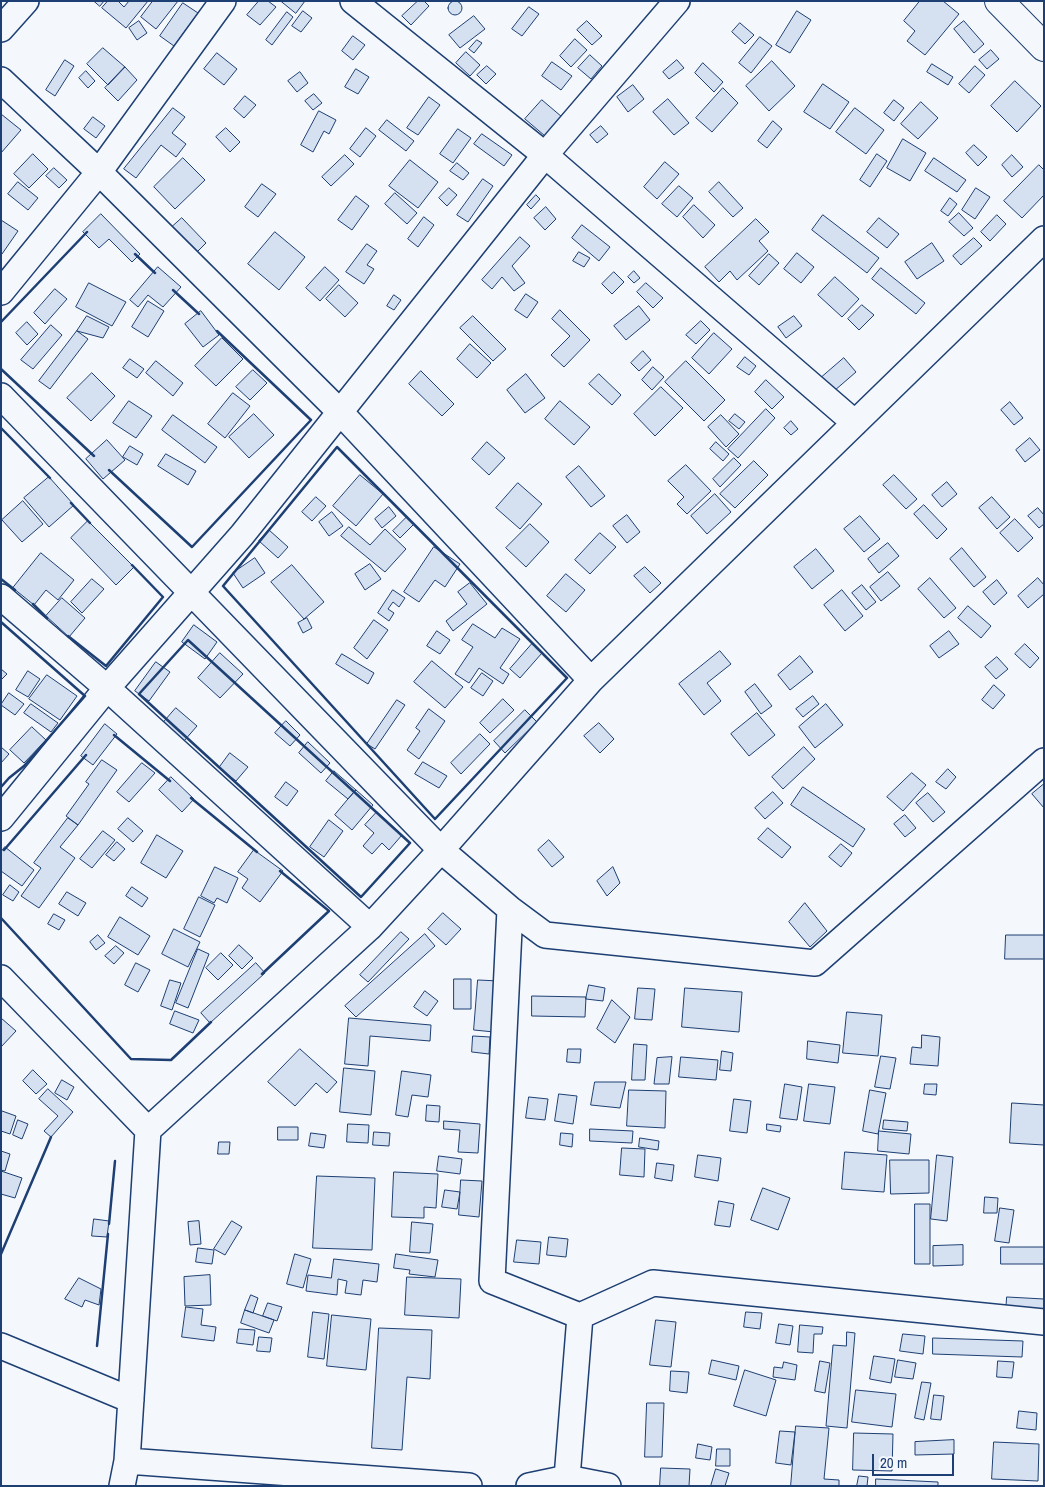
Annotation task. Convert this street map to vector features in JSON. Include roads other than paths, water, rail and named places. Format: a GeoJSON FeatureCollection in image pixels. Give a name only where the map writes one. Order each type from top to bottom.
{"type":"FeatureCollection","features":[{"type":"Feature","properties":{"kind":"street"},"geometry":{"type":"LineString","coordinates":[[1,29],[26,1]]}},
{"type":"Feature","properties":{"kind":"street"},"geometry":{"type":"LineString","coordinates":[[1,292],[99,172],[223,1]]}},
{"type":"Feature","properties":{"kind":"street"},"geometry":{"type":"LineString","coordinates":[[354,1],[544,156],[854,423]]}},
{"type":"Feature","properties":{"kind":"street"},"geometry":{"type":"LineString","coordinates":[[1,818],[107,688],[242,535],[544,156],[677,1]]}},
{"type":"Feature","properties":{"kind":"street"},"geometry":{"type":"LineString","coordinates":[[999,1],[1044,46]]}},
{"type":"Feature","properties":{"kind":"street"},"geometry":{"type":"LineString","coordinates":[[1,80],[99,172],[340,412],[591,680]]}},
{"type":"Feature","properties":{"kind":"street"},"geometry":{"type":"LineString","coordinates":[[122,1486],[127,1461],[148,1130],[370,927],[442,850],[591,680],[1044,239]]}},
{"type":"Feature","properties":{"kind":"street"},"geometry":{"type":"LineString","coordinates":[[1,396],[442,850],[510,909],[545,935],[815,963],[1044,761]]}},
{"type":"Feature","properties":{"kind":"street"},"geometry":{"type":"LineString","coordinates":[[1,597],[107,688],[370,927]]}},
{"type":"Feature","properties":{"kind":"street"},"geometry":{"type":"LineString","coordinates":[[510,909],[492,1281],[580,1316],[653,1284],[1044,1322]]}},
{"type":"Feature","properties":{"kind":"street"},"geometry":{"type":"LineString","coordinates":[[1,978],[148,1130]]}},
{"type":"Feature","properties":{"kind":"street"},"geometry":{"type":"LineString","coordinates":[[567,1478],[580,1316]]}},
{"type":"Feature","properties":{"kind":"street"},"geometry":{"type":"LineString","coordinates":[[1,1346],[131,1400]]}},
{"type":"Feature","properties":{"kind":"street"},"geometry":{"type":"LineString","coordinates":[[127,1461],[469,1486]]}},
{"type":"Feature","properties":{"kind":"street"},"geometry":{"type":"LineString","coordinates":[[529,1486],[567,1478],[608,1486]]}}]}
